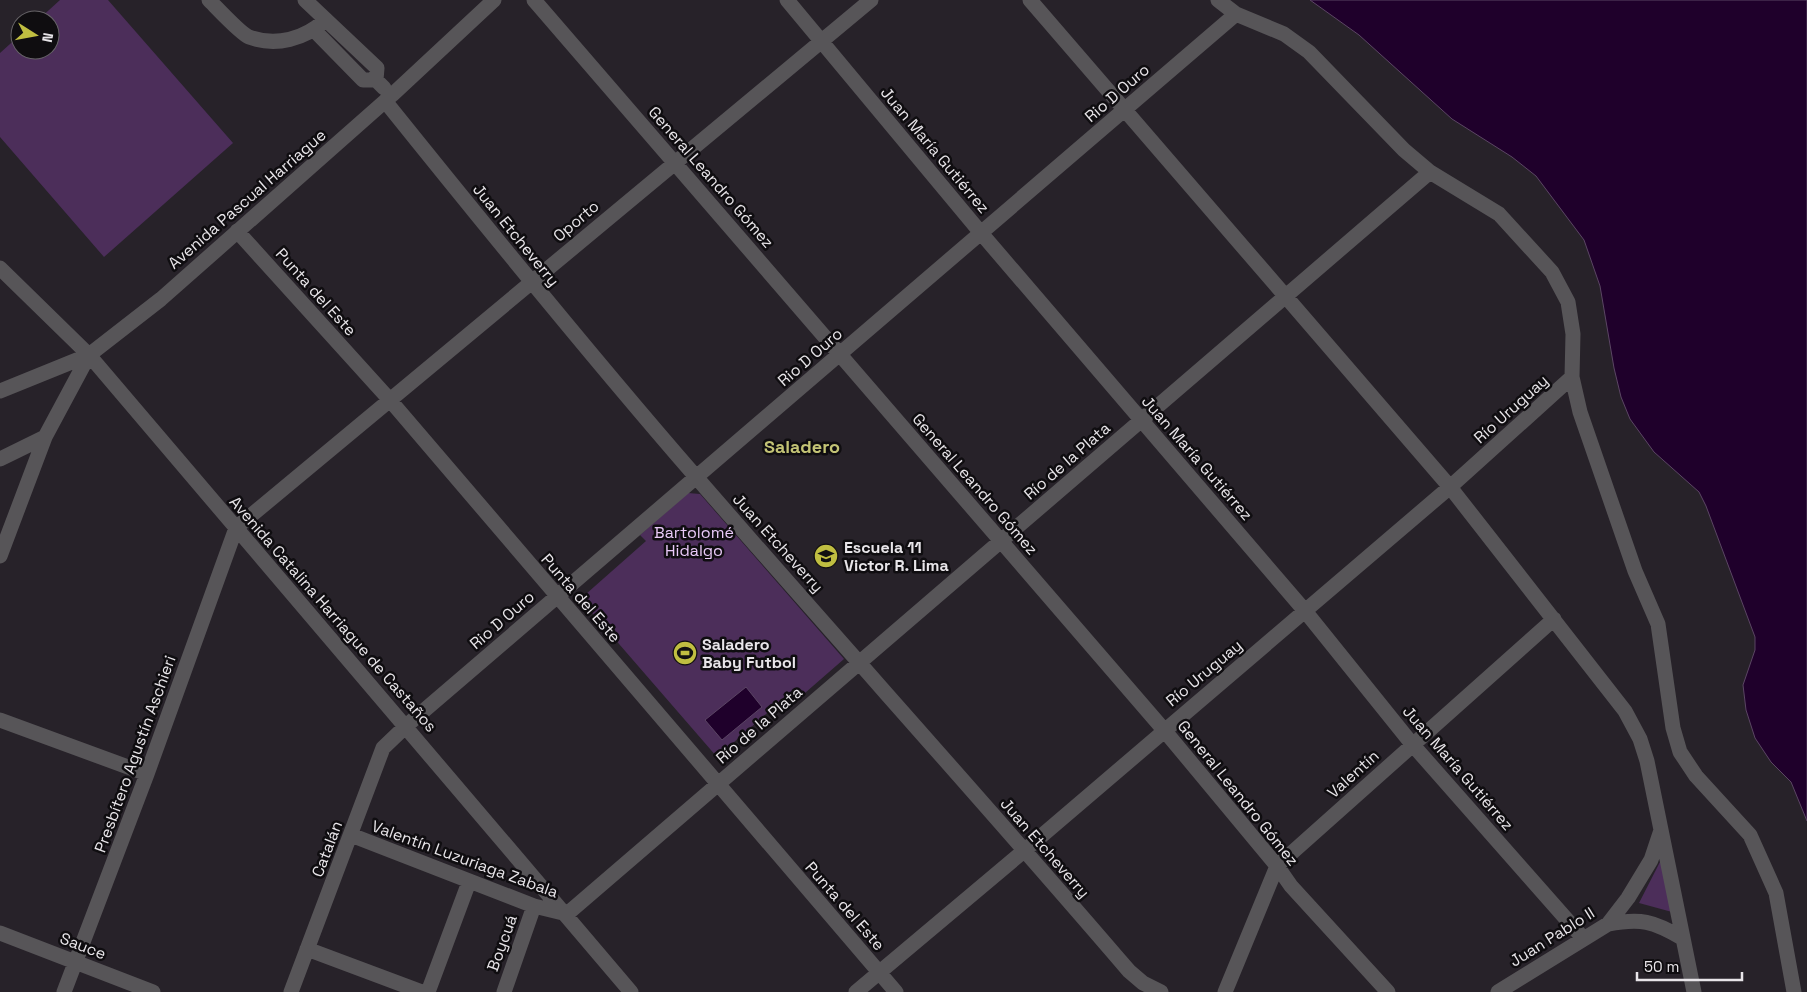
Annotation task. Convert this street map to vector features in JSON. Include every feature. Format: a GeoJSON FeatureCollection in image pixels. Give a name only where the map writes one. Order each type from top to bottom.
{"type":"FeatureCollection","features":[{"type":"Feature","properties":{"kind":"street"},"geometry":{"type":"LineString","coordinates":[[209,0],[248,37],[286,42],[320,25],[306,0]]}},
{"type":"Feature","properties":{"kind":"street","name":"Avenida Pascual Harriague"},"geometry":{"type":"LineString","coordinates":[[0,391],[89,355],[161,299],[388,98],[494,0]]}},
{"type":"Feature","properties":{"kind":"street","name":"General Leandro Gómez"},"geometry":{"type":"LineString","coordinates":[[534,0],[1002,540],[1164,730],[1277,866],[1291,886],[1388,992]]}},
{"type":"Feature","properties":{"kind":"street","name":"Juan María Gutiérrez"},"geometry":{"type":"LineString","coordinates":[[786,0],[981,233],[1305,611],[1412,744],[1583,938]]}},
{"type":"Feature","properties":{"kind":"street","name":"Oporto"},"geometry":{"type":"LineString","coordinates":[[236,528],[871,0]]}},
{"type":"Feature","properties":{"kind":"street"},"geometry":{"type":"LineString","coordinates":[[1030,0],[1450,487],[1625,712],[1640,738],[1662,828],[1694,992]]}},
{"type":"Feature","properties":{"kind":"street"},"geometry":{"type":"LineString","coordinates":[[1218,0],[1236,14],[1284,34],[1309,52],[1404,150],[1430,172],[1499,214],[1552,272],[1568,302],[1573,334],[1572,377],[1580,412],[1635,571],[1658,624],[1673,728],[1680,752],[1696,776],[1750,835],[1776,893],[1794,992]]}},
{"type":"Feature","properties":{"kind":"street","name":"Rio D Ouro"},"geometry":{"type":"LineString","coordinates":[[406,726],[1236,14]]}},
{"type":"Feature","properties":{"kind":"street","name":"Juan Etcheverry"},"geometry":{"type":"LineString","coordinates":[[320,25],[377,68],[376,80],[388,98],[531,281],[696,477],[1025,850],[1128,971],[1143,983],[1161,992]]}},
{"type":"Feature","properties":{"kind":"street","name":"Río de la Plata"},"geometry":{"type":"LineString","coordinates":[[567,914],[1430,172]]}},
{"type":"Feature","properties":{"kind":"street","name":"Punta del Este"},"geometry":{"type":"LineString","coordinates":[[237,230],[389,399],[896,992]]}},
{"type":"Feature","properties":{"kind":"street","name":"Avenida Catalina Harriague de Castaños"},"geometry":{"type":"LineString","coordinates":[[0,268],[89,355],[567,914],[631,992]]}},
{"type":"Feature","properties":{"kind":"street"},"geometry":{"type":"LineString","coordinates":[[0,556],[44,437],[89,355]]}},
{"type":"Feature","properties":{"kind":"street","name":"Río Uruguay"},"geometry":{"type":"LineString","coordinates":[[856,992],[1450,487],[1572,377]]}},
{"type":"Feature","properties":{"kind":"street"},"geometry":{"type":"LineString","coordinates":[[0,459],[44,437]]}},
{"type":"Feature","properties":{"kind":"street","name":"Presbítero Agustín Aschieri"},"geometry":{"type":"LineString","coordinates":[[64,992],[147,774],[236,528]]}},
{"type":"Feature","properties":{"kind":"street","name":"Valentín"},"geometry":{"type":"LineString","coordinates":[[1225,992],[1277,866],[1554,619]]}},
{"type":"Feature","properties":{"kind":"street"},"geometry":{"type":"LineString","coordinates":[[0,720],[147,774]]}},
{"type":"Feature","properties":{"kind":"street","name":"Catalán"},"geometry":{"type":"LineString","coordinates":[[291,992],[384,748],[406,726]]}},
{"type":"Feature","properties":{"kind":"street","name":"Juan Pablo II"},"geometry":{"type":"LineString","coordinates":[[1498,992],[1608,924],[1628,898],[1651,860],[1662,828]]}},
{"type":"Feature","properties":{"kind":"street","name":"Valentín Luzuriaga Zabala"},"geometry":{"type":"LineString","coordinates":[[351,835],[534,906],[567,914]]}},
{"type":"Feature","properties":{"kind":"street"},"geometry":{"type":"LineString","coordinates":[[428,992],[469,882]]}},
{"type":"Feature","properties":{"kind":"street","name":"Boycuá"},"geometry":{"type":"LineString","coordinates":[[504,992],[534,906]]}},
{"type":"Feature","properties":{"kind":"street"},"geometry":{"type":"LineString","coordinates":[[1608,924],[1632,920],[1645,921],[1661,926],[1682,938]]}},
{"type":"Feature","properties":{"kind":"street","name":"Sauce"},"geometry":{"type":"LineString","coordinates":[[0,932],[154,992]]}},
{"type":"Feature","properties":{"kind":"street"},"geometry":{"type":"LineString","coordinates":[[307,949],[422,992]]}},
{"type":"Feature","properties":{"kind":"green space"},"geometry":{"type":"Polygon","coordinates":[[[60,0],[108,0],[233,143],[104,257],[0,137],[0,53],[10,44],[10,60],[60,60],[60,10],[49,10],[60,0]]]}},
{"type":"Feature","properties":{"kind":"green space","name":"Bartolomé Hidalgo"},"geometry":{"type":"Polygon","coordinates":[[[688,493],[700,494],[844,659],[790,706],[783,699],[717,757],[587,607],[586,594],[646,541],[640,535],[688,493]]]}},
{"type":"Feature","properties":{"kind":"green space"},"geometry":{"type":"Polygon","coordinates":[[[1662,858],[1672,912],[1639,903],[1662,858]]]}},
{"type":"Feature","properties":{"kind":"shaded area"},"geometry":{"type":"Polygon","coordinates":[[[1310,0],[1807,0],[1807,821],[1791,782],[1771,762],[1755,738],[1746,710],[1743,685],[1755,650],[1755,637],[1706,506],[1699,492],[1654,452],[1630,419],[1621,397],[1600,286],[1584,240],[1536,176],[1512,157],[1452,119],[1359,35],[1310,0]]]}},
{"type":"Feature","properties":{"kind":"shaded area"},"geometry":{"type":"Polygon","coordinates":[[[746,687],[762,707],[722,740],[705,720],[746,687]]]}},
{"type":"Feature","properties":{"kind":"place","name":"Escuela 11 Victor R. Lima"},"geometry":{"type":"Point","coordinates":[826,556]}},
{"type":"Feature","properties":{"kind":"place","name":"Saladero Baby Futbol"},"geometry":{"type":"Point","coordinates":[685,653]}},
{"type":"Feature","properties":{"kind":"district","name":"Saladero"},"geometry":{"type":"Point","coordinates":[802,446]}}]}
